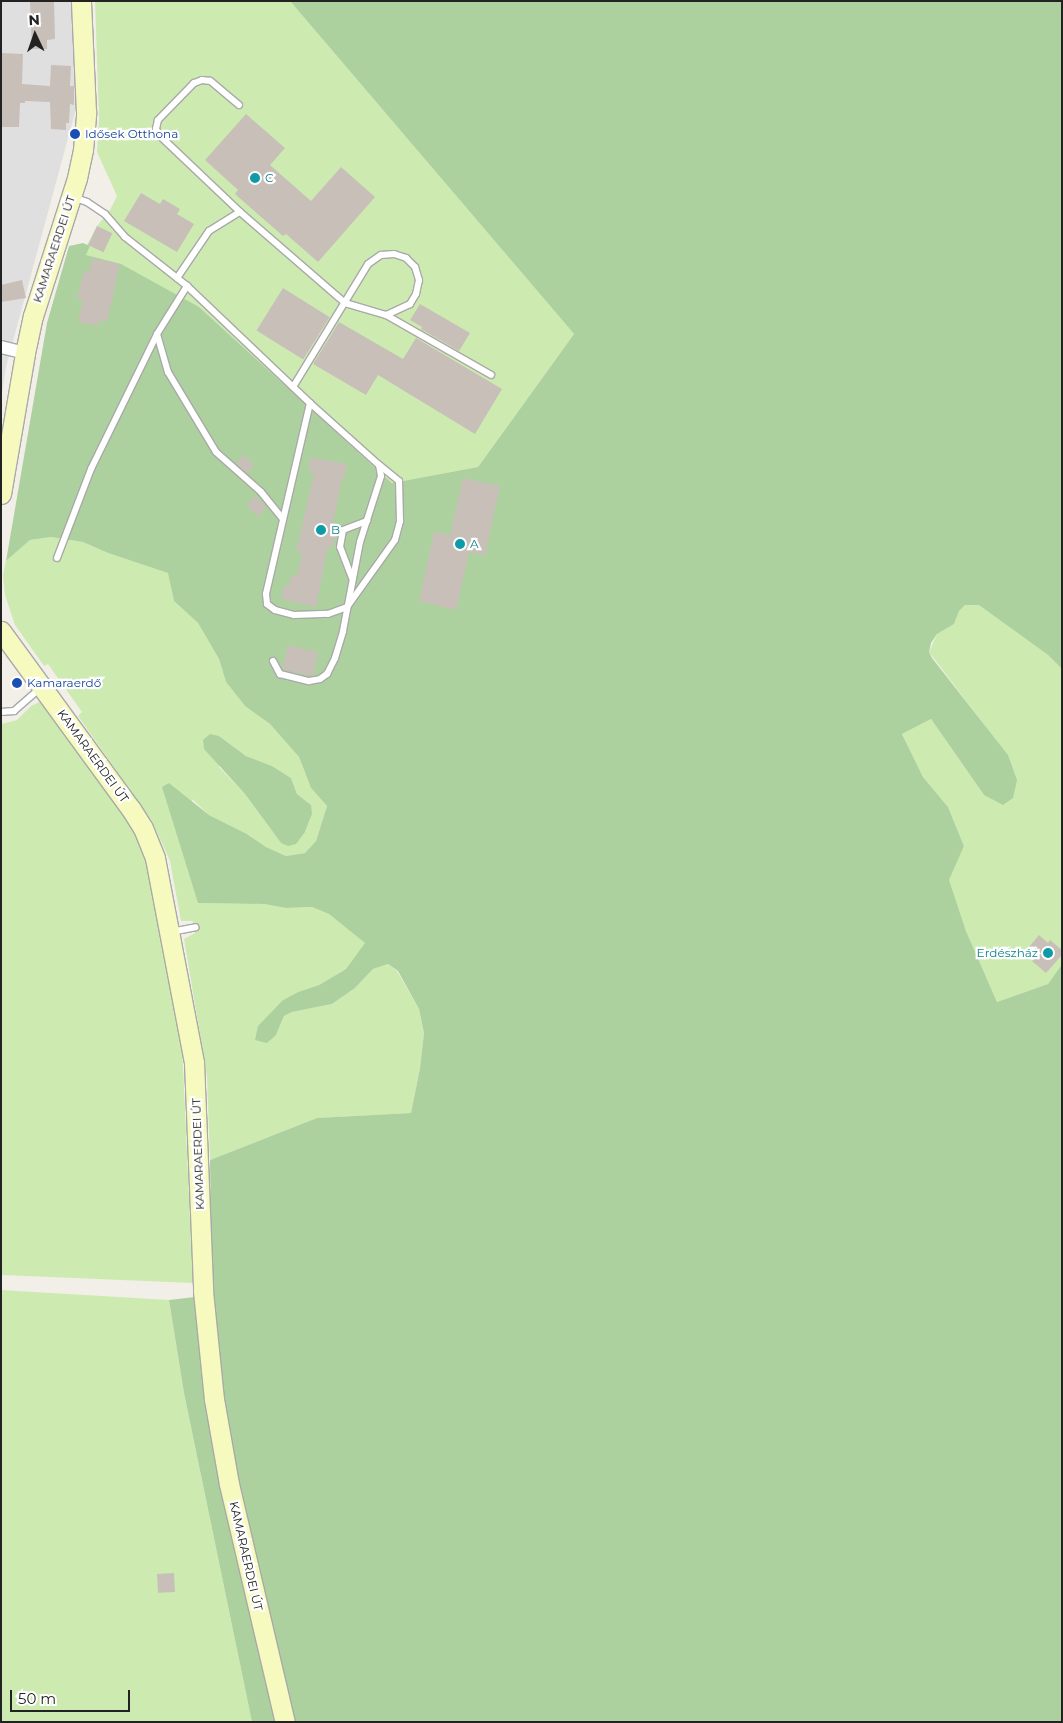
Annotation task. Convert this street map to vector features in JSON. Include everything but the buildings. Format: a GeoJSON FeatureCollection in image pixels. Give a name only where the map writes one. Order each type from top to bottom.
{"type":"FeatureCollection","features":[{"type":"Feature","properties":{"kind":"street","name":"KAMARAERDEI ÚT"},"geometry":{"type":"LineString","coordinates":[[1,494],[24,353],[40,294],[81,162],[85,133],[81,1]]}},
{"type":"Feature","properties":{"kind":"street"},"geometry":{"type":"LineString","coordinates":[[1,347],[24,353]]}},
{"type":"Feature","properties":{"kind":"street","name":"KAMARAERDEI ÚT"},"geometry":{"type":"LineString","coordinates":[[1,631],[143,828],[155,858],[194,1062],[204,1300],[214,1399],[229,1484],[284,1722]]}},
{"type":"Feature","properties":{"kind":"lane"},"geometry":{"type":"LineString","coordinates":[[240,105],[210,81],[194,82],[158,120],[156,129],[159,135],[240,212],[345,303],[386,315],[491,375]]}},
{"type":"Feature","properties":{"kind":"lane"},"geometry":{"type":"LineString","coordinates":[[71,196],[87,202],[104,214],[126,237],[187,286],[293,387],[310,402],[378,464],[399,481],[400,521],[395,540],[347,606],[328,614],[294,615],[275,610],[267,604],[266,594],[310,402]]}},
{"type":"Feature","properties":{"kind":"lane"},"geometry":{"type":"LineString","coordinates":[[177,278],[209,231],[240,212]]}},
{"type":"Feature","properties":{"kind":"lane"},"geometry":{"type":"LineString","coordinates":[[293,387],[368,264],[381,255],[394,254],[406,258],[410,262],[419,280],[416,294],[410,304],[386,315]]}},
{"type":"Feature","properties":{"kind":"lane"},"geometry":{"type":"LineString","coordinates":[[57,558],[91,469],[157,334],[187,286]]}},
{"type":"Feature","properties":{"kind":"lane"},"geometry":{"type":"LineString","coordinates":[[157,334],[168,372],[216,452],[261,492],[283,519]]}},
{"type":"Feature","properties":{"kind":"lane"},"geometry":{"type":"LineString","coordinates":[[273,661],[280,674],[309,681],[320,679],[327,674],[336,658],[352,579],[381,476],[378,464]]}},
{"type":"Feature","properties":{"kind":"lane"},"geometry":{"type":"LineString","coordinates":[[352,579],[340,547],[343,530],[367,521]]}},
{"type":"Feature","properties":{"kind":"lane"},"geometry":{"type":"LineString","coordinates":[[1,712],[14,711],[42,686]]}},
{"type":"Feature","properties":{"kind":"lane"},"geometry":{"type":"LineString","coordinates":[[170,932],[196,927]]}},
{"type":"Feature","properties":{"kind":"shaded area"},"geometry":{"type":"Polygon","coordinates":[[[1,1],[72,1],[77,105],[6,367],[1,399],[1,1]]]}},
{"type":"Feature","properties":{"kind":"green space"},"geometry":{"type":"Polygon","coordinates":[[[95,1],[290,1],[574,334],[478,467],[392,483],[341,436],[86,255],[89,247],[87,245],[117,196],[97,152],[99,119],[95,1]]]}},
{"type":"Feature","properties":{"kind":"green space"},"geometry":{"type":"Polygon","coordinates":[[[290,1],[1062,1],[1062,669],[1048,655],[979,605],[965,605],[959,611],[954,624],[937,634],[931,643],[929,652],[932,658],[1008,755],[1017,780],[1013,798],[1003,805],[984,795],[931,719],[902,734],[923,777],[948,807],[964,846],[949,880],[966,931],[997,1002],[1048,984],[1062,964],[1062,1722],[252,1722],[184,1393],[169,1300],[212,1295],[210,1160],[317,1118],[411,1113],[420,1068],[424,1033],[419,1009],[398,971],[388,964],[373,969],[355,988],[332,1004],[292,1012],[284,1016],[276,1035],[267,1043],[255,1040],[258,1026],[283,1000],[298,992],[319,985],[346,969],[365,943],[329,914],[312,907],[286,908],[264,904],[198,903],[162,787],[169,783],[209,815],[286,856],[305,853],[316,841],[327,806],[311,788],[299,757],[270,724],[245,706],[226,682],[219,659],[198,623],[174,601],[168,573],[108,553],[83,542],[51,537],[30,540],[6,561],[47,323],[69,246],[83,243],[90,246],[86,255],[121,264],[199,307],[392,483],[478,467],[574,334],[290,1]]]}},
{"type":"Feature","properties":{"kind":"green space"},"geometry":{"type":"Polygon","coordinates":[[[51,537],[83,542],[108,553],[169,573],[174,601],[198,623],[219,659],[226,682],[245,706],[270,724],[299,757],[311,788],[327,806],[316,841],[305,853],[286,856],[266,847],[247,834],[209,815],[192,799],[198,903],[264,904],[286,908],[312,907],[329,914],[366,943],[346,969],[319,985],[298,992],[283,1000],[276,1035],[284,1016],[292,1012],[332,1004],[355,988],[373,969],[388,964],[397,971],[419,1009],[424,1033],[420,1068],[411,1113],[317,1118],[210,1160],[207,1076],[184,939],[195,933],[193,921],[181,921],[170,861],[152,821],[78,716],[82,712],[48,664],[44,666],[15,625],[5,595],[3,575],[6,561],[30,540],[51,537]],[[219,736],[219,767],[245,794],[281,843],[305,832],[310,820],[311,805],[297,794],[291,778],[272,766],[246,756],[219,736]]]}},
{"type":"Feature","properties":{"kind":"green space"},"geometry":{"type":"Polygon","coordinates":[[[965,605],[980,605],[1048,655],[1062,669],[1062,964],[1048,984],[997,1002],[966,931],[948,879],[964,846],[948,807],[923,777],[902,734],[931,719],[984,795],[1008,756],[929,652],[937,634],[954,624],[959,610],[965,605]]]}},
{"type":"Feature","properties":{"kind":"green space"},"geometry":{"type":"Polygon","coordinates":[[[39,702],[45,705],[134,827],[148,861],[182,1045],[193,1283],[1,1275],[1,724],[17,720],[31,706],[39,702]]]}},
{"type":"Feature","properties":{"kind":"green space"},"geometry":{"type":"Polygon","coordinates":[[[210,734],[219,736],[246,756],[272,766],[291,778],[297,794],[311,805],[312,814],[305,832],[296,844],[288,846],[281,843],[245,794],[204,749],[203,740],[210,734]]]}},
{"type":"Feature","properties":{"kind":"green space"},"geometry":{"type":"Polygon","coordinates":[[[1,1290],[169,1300],[184,1393],[252,1722],[1,1722],[1,1290]]]}},
{"type":"Feature","properties":{"kind":"place","name":"Idősek Otthona"},"geometry":{"type":"Point","coordinates":[75,134]}},
{"type":"Feature","properties":{"kind":"place","name":"C"},"geometry":{"type":"Point","coordinates":[255,178]}},
{"type":"Feature","properties":{"kind":"place","name":"B"},"geometry":{"type":"Point","coordinates":[321,530]}},
{"type":"Feature","properties":{"kind":"place","name":"A"},"geometry":{"type":"Point","coordinates":[460,544]}},
{"type":"Feature","properties":{"kind":"place","name":"Kamaraerdő"},"geometry":{"type":"Point","coordinates":[17,683]}},
{"type":"Feature","properties":{"kind":"place","name":"Erdészház"},"geometry":{"type":"Point","coordinates":[1048,953]}}]}
